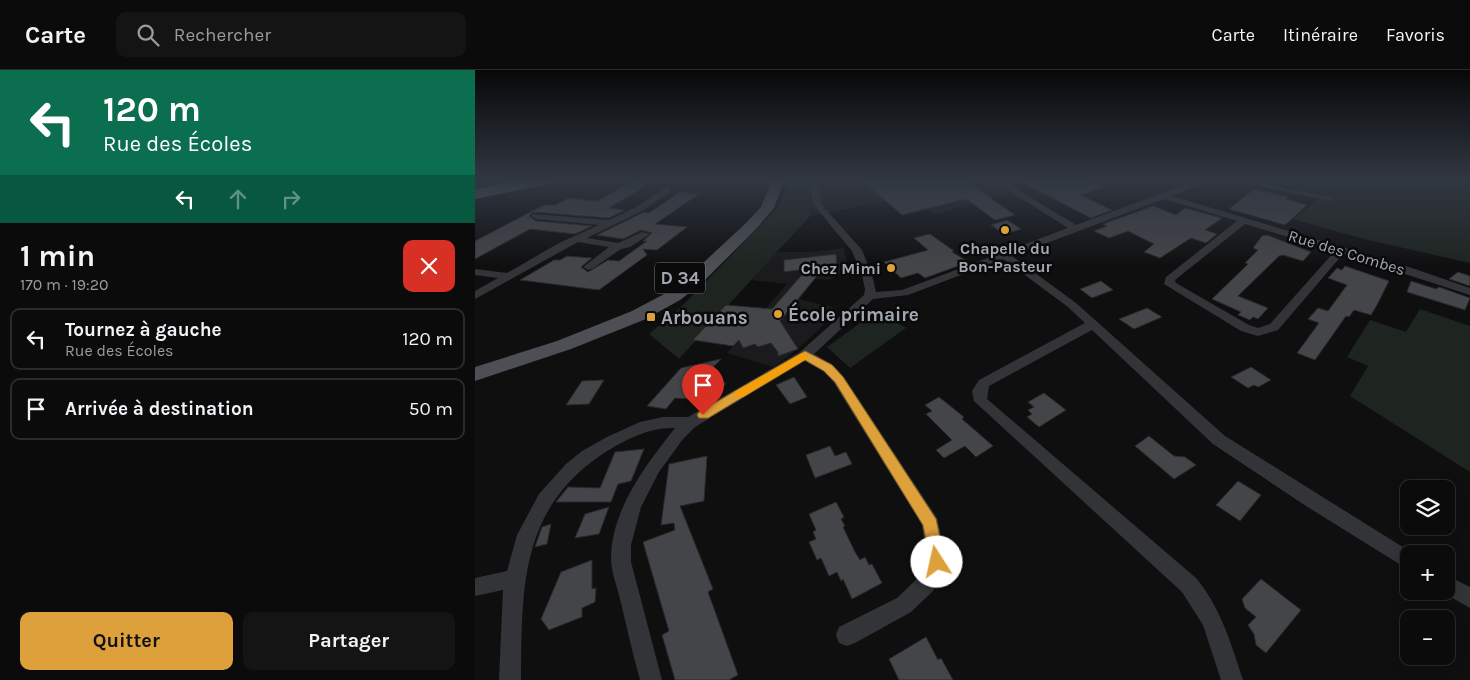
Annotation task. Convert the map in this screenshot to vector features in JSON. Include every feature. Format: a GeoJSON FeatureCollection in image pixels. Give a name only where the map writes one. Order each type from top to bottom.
{"type":"FeatureCollection","features":[{"type":"Feature","properties":{"kind":"main road","name":"D 34"},"geometry":{"type":"LineString","coordinates":[[475,364],[600,323],[631,310],[663,292],[682,277],[755,208]]}},
{"type":"Feature","properties":{"kind":"main road","name":"D 34"},"geometry":{"type":"LineString","coordinates":[[475,374],[564,345],[639,315],[674,296],[696,279],[767,208]]}},
{"type":"Feature","properties":{"kind":"street"},"geometry":{"type":"LineString","coordinates":[[475,296],[507,276],[640,208]]}},
{"type":"Feature","properties":{"kind":"street"},"geometry":{"type":"LineString","coordinates":[[821,208],[857,250],[871,289],[870,296]]}},
{"type":"Feature","properties":{"kind":"street"},"geometry":{"type":"LineString","coordinates":[[1042,208],[1076,229]]}},
{"type":"Feature","properties":{"kind":"street"},"geometry":{"type":"LineString","coordinates":[[651,680],[621,561],[625,527],[643,485],[661,452],[690,423],[805,355],[870,296],[904,293],[1134,208]]}},
{"type":"Feature","properties":{"kind":"street","name":"Rue des Combes"},"geometry":{"type":"LineString","coordinates":[[1203,208],[1341,250],[1470,292]]}},
{"type":"Feature","properties":{"kind":"street"},"geometry":{"type":"LineString","coordinates":[[536,216],[613,223]]}},
{"type":"Feature","properties":{"kind":"street"},"geometry":{"type":"LineString","coordinates":[[1243,221],[1170,279],[1170,284],[1245,328],[1258,332],[1274,327],[1341,250]]}},
{"type":"Feature","properties":{"kind":"street"},"geometry":{"type":"LineString","coordinates":[[577,239],[618,246],[625,245],[645,234]]}},
{"type":"Feature","properties":{"kind":"street"},"geometry":{"type":"LineString","coordinates":[[588,266],[618,246]]}},
{"type":"Feature","properties":{"kind":"street"},"geometry":{"type":"LineString","coordinates":[[1004,255],[1072,305],[1219,440],[1400,555]]}},
{"type":"Feature","properties":{"kind":"street"},"geometry":{"type":"LineString","coordinates":[[475,272],[507,276]]}},
{"type":"Feature","properties":{"kind":"street"},"geometry":{"type":"LineString","coordinates":[[1093,324],[985,383],[980,388],[981,401],[1189,585],[1203,600],[1210,614],[1232,680]]}},
{"type":"Feature","properties":{"kind":"street"},"geometry":{"type":"LineString","coordinates":[[805,355],[828,368],[844,388],[931,523],[937,562],[926,584],[903,605],[847,635]]}},
{"type":"Feature","properties":{"kind":"street"},"geometry":{"type":"LineString","coordinates":[[510,680],[515,578],[523,544],[533,517],[567,471],[589,454],[622,435],[661,422],[690,423]]}},
{"type":"Feature","properties":{"kind":"street"},"geometry":{"type":"LineString","coordinates":[[475,587],[515,578]]}},
{"type":"Feature","properties":{"kind":"street"},"geometry":{"type":"LineString","coordinates":[[1455,589],[1470,598]]}},
{"type":"Feature","properties":{"kind":"shaded area"},"geometry":{"type":"Polygon","coordinates":[[[777,208],[810,208],[810,216],[679,359],[649,334],[684,304],[777,208]]]}},
{"type":"Feature","properties":{"kind":"shaded area"},"geometry":{"type":"Polygon","coordinates":[[[810,208],[849,208],[810,216],[810,208]]]}},
{"type":"Feature","properties":{"kind":"shaded area"},"geometry":{"type":"Polygon","coordinates":[[[924,208],[956,208],[936,214],[924,208]]]}},
{"type":"Feature","properties":{"kind":"shaded area"},"geometry":{"type":"Polygon","coordinates":[[[1306,208],[1470,208],[1470,263],[1364,239],[1293,219],[1306,208]]]}},
{"type":"Feature","properties":{"kind":"shaded area"},"geometry":{"type":"Polygon","coordinates":[[[844,248],[848,270],[828,280],[815,279],[799,299],[832,307],[835,311],[833,316],[798,349],[773,367],[727,353],[768,309],[766,308],[787,284],[751,280],[776,252],[811,252],[844,248]]]}},
{"type":"Feature","properties":{"kind":"shaded area"},"geometry":{"type":"Polygon","coordinates":[[[1420,309],[1470,326],[1470,472],[1350,396],[1368,366],[1347,357],[1370,320],[1406,332],[1420,309]]]}},
{"type":"Feature","properties":{"kind":"shaded area"},"geometry":{"type":"Polygon","coordinates":[[[877,311],[906,328],[850,368],[827,347],[877,311]]]}},
{"type":"Feature","properties":{"kind":"building"},"geometry":{"type":"Polygon","coordinates":[[[537,208],[625,210],[609,218],[533,212],[529,216],[536,221],[592,226],[575,234],[530,229],[475,259],[475,241],[537,208]]]}},
{"type":"Feature","properties":{"kind":"building"},"geometry":{"type":"Polygon","coordinates":[[[656,208],[678,208],[655,224],[687,227],[657,250],[643,249],[647,255],[599,290],[520,280],[554,260],[560,260],[567,256],[592,258],[581,267],[588,272],[608,260],[619,261],[647,241],[643,241],[652,233],[641,230],[623,239],[597,235],[644,212],[649,213],[656,208]]]}},
{"type":"Feature","properties":{"kind":"building"},"geometry":{"type":"Polygon","coordinates":[[[895,208],[928,208],[902,215],[895,208]]]}},
{"type":"Feature","properties":{"kind":"building"},"geometry":{"type":"Polygon","coordinates":[[[979,208],[1006,208],[1015,215],[995,220],[979,208]]]}},
{"type":"Feature","properties":{"kind":"building"},"geometry":{"type":"Polygon","coordinates":[[[1072,208],[1112,210],[1091,218],[1072,208]]]}},
{"type":"Feature","properties":{"kind":"building"},"geometry":{"type":"Polygon","coordinates":[[[1146,208],[1159,208],[1176,215],[1187,208],[1222,218],[1205,230],[1217,234],[1206,243],[1191,238],[1160,258],[1144,252],[1154,244],[1128,231],[1109,238],[1094,231],[1107,226],[1103,224],[1146,208]]]}},
{"type":"Feature","properties":{"kind":"building"},"geometry":{"type":"Polygon","coordinates":[[[1230,208],[1303,208],[1285,225],[1230,208]]]}},
{"type":"Feature","properties":{"kind":"building"},"geometry":{"type":"Polygon","coordinates":[[[1007,220],[1021,229],[1004,234],[991,225],[1007,220]]]}},
{"type":"Feature","properties":{"kind":"building"},"geometry":{"type":"Polygon","coordinates":[[[930,234],[954,251],[952,252],[969,262],[925,278],[918,273],[901,278],[884,262],[928,250],[914,238],[930,234]]]}},
{"type":"Feature","properties":{"kind":"building"},"geometry":{"type":"Polygon","coordinates":[[[1267,235],[1311,252],[1303,261],[1283,255],[1279,256],[1238,296],[1268,308],[1258,319],[1253,317],[1250,320],[1238,315],[1241,312],[1212,299],[1248,264],[1245,263],[1258,250],[1253,248],[1262,236],[1267,235]]]}},
{"type":"Feature","properties":{"kind":"building"},"geometry":{"type":"Polygon","coordinates":[[[836,254],[837,265],[821,267],[821,271],[780,321],[798,349],[778,356],[778,352],[771,343],[758,347],[755,344],[743,348],[739,340],[733,346],[693,340],[726,305],[772,309],[807,269],[784,272],[784,260],[836,254]]]}},
{"type":"Feature","properties":{"kind":"building"},"geometry":{"type":"Polygon","coordinates":[[[1345,266],[1389,281],[1377,305],[1371,315],[1354,310],[1349,317],[1346,316],[1315,360],[1297,353],[1319,323],[1308,319],[1318,308],[1328,311],[1347,285],[1328,278],[1337,268],[1342,270],[1345,266]]]}},
{"type":"Feature","properties":{"kind":"building"},"geometry":{"type":"Polygon","coordinates":[[[1458,272],[1470,276],[1470,286],[1449,279],[1458,272]]]}},
{"type":"Feature","properties":{"kind":"building"},"geometry":{"type":"Polygon","coordinates":[[[1101,281],[1113,290],[1092,298],[1080,289],[1101,281]]]}},
{"type":"Feature","properties":{"kind":"building"},"geometry":{"type":"Polygon","coordinates":[[[1411,281],[1436,289],[1439,287],[1470,298],[1465,310],[1407,292],[1411,281]]]}},
{"type":"Feature","properties":{"kind":"building"},"geometry":{"type":"Polygon","coordinates":[[[1147,308],[1162,317],[1134,329],[1119,319],[1147,308]]]}},
{"type":"Feature","properties":{"kind":"building"},"geometry":{"type":"Polygon","coordinates":[[[721,359],[700,381],[726,383],[716,398],[706,397],[704,400],[675,398],[666,409],[647,406],[681,368],[721,359]]]}},
{"type":"Feature","properties":{"kind":"building"},"geometry":{"type":"Polygon","coordinates":[[[1251,367],[1271,380],[1258,387],[1254,385],[1248,388],[1231,377],[1251,367]]]}},
{"type":"Feature","properties":{"kind":"building"},"geometry":{"type":"Polygon","coordinates":[[[794,377],[807,397],[790,404],[776,385],[794,377]]]}},
{"type":"Feature","properties":{"kind":"building"},"geometry":{"type":"Polygon","coordinates":[[[604,380],[589,404],[566,405],[582,381],[604,380]]]}},
{"type":"Feature","properties":{"kind":"building"},"geometry":{"type":"Polygon","coordinates":[[[1044,393],[1066,410],[1039,427],[1027,417],[1032,414],[1028,410],[1034,407],[1028,402],[1044,393]]]}},
{"type":"Feature","properties":{"kind":"building"},"geometry":{"type":"Polygon","coordinates":[[[939,397],[964,417],[962,419],[993,446],[976,457],[965,446],[944,458],[936,450],[952,440],[926,414],[932,411],[925,405],[939,397]]]}},
{"type":"Feature","properties":{"kind":"building"},"geometry":{"type":"Polygon","coordinates":[[[1149,436],[1174,456],[1185,457],[1196,465],[1174,479],[1135,446],[1149,436]]]}},
{"type":"Feature","properties":{"kind":"building"},"geometry":{"type":"Polygon","coordinates":[[[830,446],[835,456],[846,452],[852,464],[815,478],[806,455],[830,446]]]}},
{"type":"Feature","properties":{"kind":"building"},"geometry":{"type":"Polygon","coordinates":[[[644,449],[631,481],[618,484],[611,502],[556,502],[568,487],[600,488],[615,452],[644,449]]]}},
{"type":"Feature","properties":{"kind":"building"},"geometry":{"type":"Polygon","coordinates":[[[707,456],[704,501],[680,506],[713,589],[708,592],[738,675],[729,680],[675,680],[662,635],[669,631],[643,542],[675,530],[674,523],[661,525],[669,464],[707,456]]]}},
{"type":"Feature","properties":{"kind":"building"},"geometry":{"type":"Polygon","coordinates":[[[1238,481],[1261,495],[1240,521],[1216,505],[1238,481]]]}},
{"type":"Feature","properties":{"kind":"building"},"geometry":{"type":"Polygon","coordinates":[[[836,502],[844,517],[841,519],[845,526],[843,527],[855,552],[860,560],[865,557],[869,565],[872,564],[882,583],[852,599],[843,579],[841,581],[837,572],[829,576],[821,558],[817,560],[809,542],[816,539],[813,532],[816,530],[809,514],[836,502]]]}},
{"type":"Feature","properties":{"kind":"building"},"geometry":{"type":"Polygon","coordinates":[[[609,507],[599,534],[575,538],[585,514],[609,507]]]}},
{"type":"Feature","properties":{"kind":"building"},"geometry":{"type":"Polygon","coordinates":[[[551,524],[547,544],[535,547],[542,527],[551,524]]]}},
{"type":"Feature","properties":{"kind":"building"},"geometry":{"type":"Polygon","coordinates":[[[592,560],[592,589],[596,588],[595,602],[582,608],[582,617],[549,630],[541,619],[561,572],[592,560]]]}},
{"type":"Feature","properties":{"kind":"building"},"geometry":{"type":"Polygon","coordinates":[[[1261,579],[1301,610],[1266,653],[1256,645],[1254,634],[1248,625],[1256,617],[1245,608],[1242,599],[1261,579]]]}},
{"type":"Feature","properties":{"kind":"building"},"geometry":{"type":"Polygon","coordinates":[[[926,637],[938,660],[941,658],[953,680],[899,680],[889,659],[926,637]]]}},
{"type":"Feature","properties":{"kind":"slow traffic"},"geometry":{"type":"LineString","coordinates":[[739,395],[802,356]]}},
{"type":"Feature","properties":{"kind":"place","name":"Chapelle du Bon-Pasteur"},"geometry":{"type":"Point","coordinates":[1005,230]}},
{"type":"Feature","properties":{"kind":"place","name":"Chez Mimi"},"geometry":{"type":"Point","coordinates":[891,268]}},
{"type":"Feature","properties":{"kind":"place","name":"École primaire"},"geometry":{"type":"Point","coordinates":[778,314]}},
{"type":"Feature","properties":{"kind":"place","name":"Arbouans"},"geometry":{"type":"Point","coordinates":[651,317]}},
{"type":"Feature","properties":{"kind":"route"},"geometry":{"type":"LineString","coordinates":[[703,415],[805,355],[828,368],[837,376],[931,523],[937,562]]}}]}
